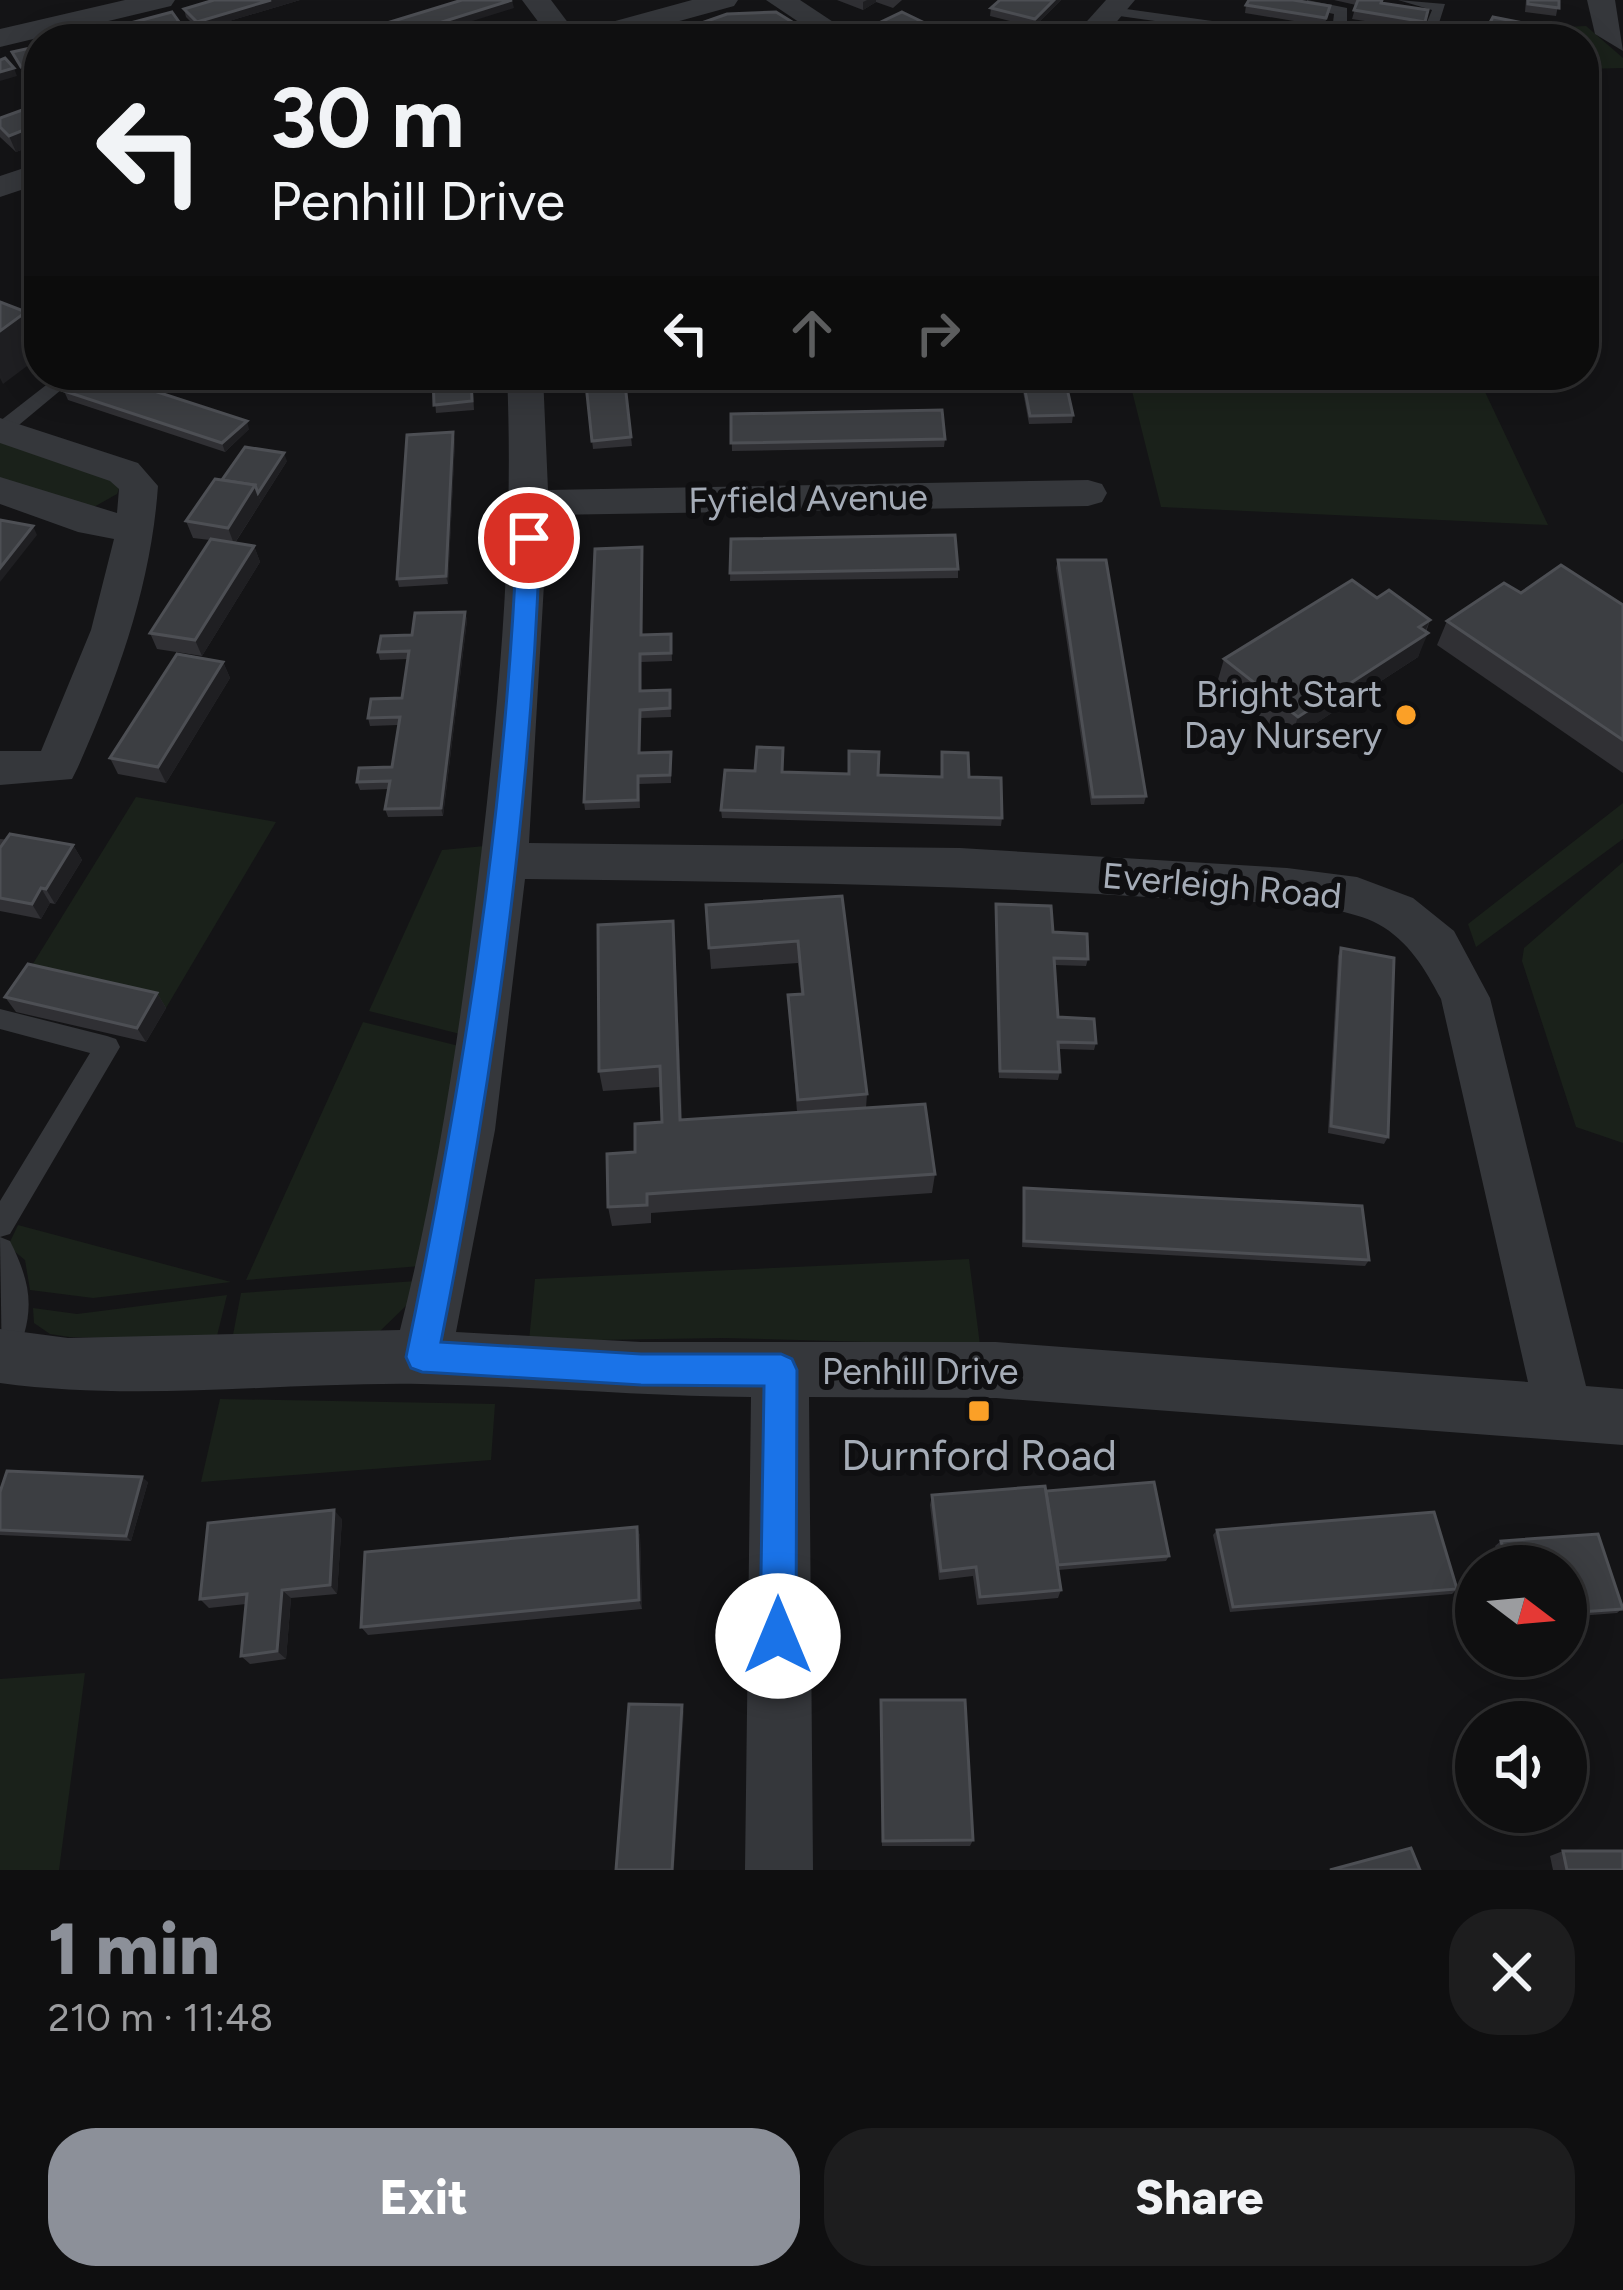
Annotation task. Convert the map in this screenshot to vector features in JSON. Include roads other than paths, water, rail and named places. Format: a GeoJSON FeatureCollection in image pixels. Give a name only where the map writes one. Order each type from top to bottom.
{"type":"FeatureCollection","features":[{"type":"Feature","properties":{"kind":"street"},"geometry":{"type":"LineString","coordinates":[[59,24],[161,0]]}},
{"type":"Feature","properties":{"kind":"street"},"geometry":{"type":"LineString","coordinates":[[536,0],[554,24]]}},
{"type":"Feature","properties":{"kind":"street"},"geometry":{"type":"LineString","coordinates":[[636,24],[724,0]]}},
{"type":"Feature","properties":{"kind":"street"},"geometry":{"type":"LineString","coordinates":[[780,0],[819,24]]}},
{"type":"Feature","properties":{"kind":"street"},"geometry":{"type":"LineString","coordinates":[[1601,0],[1602,23],[1623,42]]}},
{"type":"Feature","properties":{"kind":"street"},"geometry":{"type":"LineString","coordinates":[[422,1357],[469,1128],[506,861],[524,660],[529,503],[525,390]]}},
{"type":"Feature","properties":{"kind":"street"},"geometry":{"type":"LineString","coordinates":[[0,430],[133,478],[139,486],[125,597],[95,681],[56,766],[0,768]]}},
{"type":"Feature","properties":{"kind":"street"},"geometry":{"type":"LineString","coordinates":[[0,490],[92,523],[137,530]]}},
{"type":"Feature","properties":{"kind":"street","name":"Fyfield Avenue"},"geometry":{"type":"LineString","coordinates":[[529,503],[1088,493]]}},
{"type":"Feature","properties":{"kind":"street","name":"Everleigh Road"},"geometry":{"type":"LineString","coordinates":[[506,861],[960,866],[1287,887],[1378,901],[1437,945],[1465,998],[1564,1412]]}},
{"type":"Feature","properties":{"kind":"street","name":"Penhill Drive"},"geometry":{"type":"LineString","coordinates":[[1,1357],[68,1365],[422,1357],[641,1369],[1081,1374],[1623,1417]]}},
{"type":"Feature","properties":{"kind":"street"},"geometry":{"type":"LineString","coordinates":[[779,1870],[781,1370]]}},
{"type":"Feature","properties":{"kind":"lane"},"geometry":{"type":"LineString","coordinates":[[1313,0],[1312,5],[1342,11],[1340,24]]}},
{"type":"Feature","properties":{"kind":"lane"},"geometry":{"type":"LineString","coordinates":[[1405,0],[1439,8],[1433,24]]}},
{"type":"Feature","properties":{"kind":"lane"},"geometry":{"type":"LineString","coordinates":[[1117,5],[1217,24]]}},
{"type":"Feature","properties":{"kind":"lane"},"geometry":{"type":"LineString","coordinates":[[0,430],[51,390]]}},
{"type":"Feature","properties":{"kind":"lane"},"geometry":{"type":"LineString","coordinates":[[0,1018],[107,1047],[0,1225]]}},
{"type":"Feature","properties":{"kind":"lane"},"geometry":{"type":"LineString","coordinates":[[0,1250],[18,1280],[20,1299],[1,1357]]}},
{"type":"Feature","properties":{"kind":"place","name":"Bright Start Day Nursery"},"geometry":{"type":"Point","coordinates":[1406,715]}},
{"type":"Feature","properties":{"kind":"place","name":"Durnford Road"},"geometry":{"type":"Point","coordinates":[979,1411]}}]}
